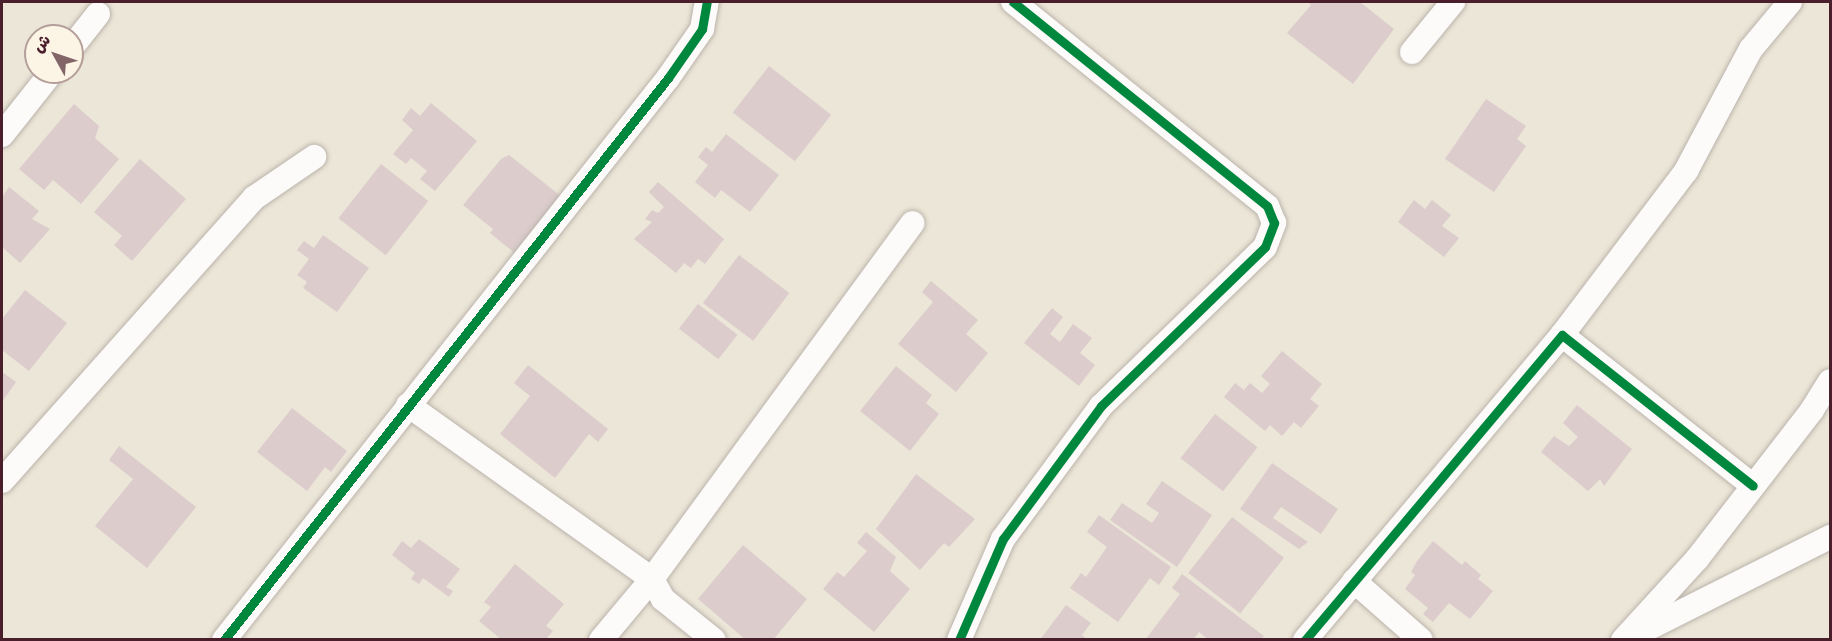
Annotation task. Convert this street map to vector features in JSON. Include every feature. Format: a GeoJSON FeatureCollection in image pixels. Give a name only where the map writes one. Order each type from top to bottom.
{"type":"FeatureCollection","features":[{"type":"Feature","properties":{"kind":"street"},"geometry":{"type":"LineString","coordinates":[[224,639],[668,78],[702,29],[707,2]]}},
{"type":"Feature","properties":{"kind":"street"},"geometry":{"type":"LineString","coordinates":[[959,639],[1003,539],[1101,406],[1264,246],[1274,223],[1267,206],[1013,2]]}},
{"type":"Feature","properties":{"kind":"street"},"geometry":{"type":"LineString","coordinates":[[1412,52],[1453,2]]}},
{"type":"Feature","properties":{"kind":"street"},"geometry":{"type":"LineString","coordinates":[[1305,639],[1562,335],[1686,171],[1751,49],[1790,2]]}},
{"type":"Feature","properties":{"kind":"street"},"geometry":{"type":"LineString","coordinates":[[84,32],[98,14]]}},
{"type":"Feature","properties":{"kind":"street"},"geometry":{"type":"LineString","coordinates":[[2,135],[42,84]]}},
{"type":"Feature","properties":{"kind":"street"},"geometry":{"type":"LineString","coordinates":[[2,481],[254,198],[314,157]]}},
{"type":"Feature","properties":{"kind":"street"},"geometry":{"type":"LineString","coordinates":[[601,639],[652,579],[913,222]]}},
{"type":"Feature","properties":{"kind":"street"},"geometry":{"type":"LineString","coordinates":[[1562,335],[1752,486]]}},
{"type":"Feature","properties":{"kind":"street"},"geometry":{"type":"LineString","coordinates":[[1624,639],[1696,559],[1752,486],[1821,417],[1830,381]]}},
{"type":"Feature","properties":{"kind":"street"},"geometry":{"type":"LineString","coordinates":[[408,405],[652,579],[663,599],[714,639]]}},
{"type":"Feature","properties":{"kind":"street"},"geometry":{"type":"LineString","coordinates":[[1624,639],[1830,540]]}},
{"type":"Feature","properties":{"kind":"street"},"geometry":{"type":"LineString","coordinates":[[1354,581],[1421,639]]}},
{"type":"Feature","properties":{"kind":"building"},"geometry":{"type":"Polygon","coordinates":[[[1307,2],[1360,2],[1394,29],[1353,84],[1287,33],[1311,5],[1307,2]]]}},
{"type":"Feature","properties":{"kind":"building"},"geometry":{"type":"Polygon","coordinates":[[[769,66],[831,115],[795,161],[733,112],[769,66]]]}},
{"type":"Feature","properties":{"kind":"building"},"geometry":{"type":"Polygon","coordinates":[[[1486,99],[1526,126],[1517,139],[1526,146],[1494,192],[1445,159],[1486,99]]]}},
{"type":"Feature","properties":{"kind":"building"},"geometry":{"type":"Polygon","coordinates":[[[431,103],[477,141],[435,191],[420,179],[427,171],[411,158],[406,164],[393,154],[413,130],[402,120],[411,108],[420,116],[431,103]]]}},
{"type":"Feature","properties":{"kind":"building"},"geometry":{"type":"Polygon","coordinates":[[[74,104],[99,126],[95,138],[119,159],[81,204],[53,180],[44,190],[19,169],[74,104]]]}},
{"type":"Feature","properties":{"kind":"building"},"geometry":{"type":"Polygon","coordinates":[[[726,134],[779,175],[750,212],[721,190],[715,198],[695,182],[708,165],[698,157],[706,147],[712,152],[726,134]]]}},
{"type":"Feature","properties":{"kind":"building"},"geometry":{"type":"Polygon","coordinates":[[[509,155],[562,197],[516,254],[490,233],[493,229],[463,205],[501,159],[509,155]]]}},
{"type":"Feature","properties":{"kind":"building"},"geometry":{"type":"Polygon","coordinates":[[[140,159],[186,199],[132,261],[114,245],[122,236],[94,212],[140,159]]]}},
{"type":"Feature","properties":{"kind":"building"},"geometry":{"type":"Polygon","coordinates":[[[381,164],[428,201],[386,255],[339,218],[381,164]]]}},
{"type":"Feature","properties":{"kind":"building"},"geometry":{"type":"Polygon","coordinates":[[[658,182],[724,239],[705,264],[698,259],[691,268],[684,263],[676,273],[634,239],[652,222],[645,219],[652,210],[658,213],[664,207],[649,192],[658,182]]]}},
{"type":"Feature","properties":{"kind":"building"},"geometry":{"type":"Polygon","coordinates":[[[9,187],[39,211],[32,219],[50,229],[20,263],[2,247],[2,197],[9,187]]]}},
{"type":"Feature","properties":{"kind":"building"},"geometry":{"type":"Polygon","coordinates":[[[1414,200],[1425,209],[1432,200],[1451,215],[1442,226],[1459,238],[1444,257],[1398,222],[1414,200]]]}},
{"type":"Feature","properties":{"kind":"building"},"geometry":{"type":"Polygon","coordinates":[[[323,235],[369,268],[337,312],[303,288],[307,282],[297,275],[309,259],[297,250],[304,241],[314,248],[323,235]]]}},
{"type":"Feature","properties":{"kind":"building"},"geometry":{"type":"Polygon","coordinates":[[[739,255],[789,293],[753,341],[703,303],[739,255]]]}},
{"type":"Feature","properties":{"kind":"building"},"geometry":{"type":"Polygon","coordinates":[[[931,281],[978,320],[966,334],[988,353],[956,392],[898,344],[933,302],[922,292],[931,281]]]}},
{"type":"Feature","properties":{"kind":"building"},"geometry":{"type":"Polygon","coordinates":[[[25,290],[67,323],[29,371],[2,350],[2,319],[25,290]]]}},
{"type":"Feature","properties":{"kind":"building"},"geometry":{"type":"Polygon","coordinates":[[[698,304],[737,335],[718,359],[679,328],[698,304]]]}},
{"type":"Feature","properties":{"kind":"building"},"geometry":{"type":"Polygon","coordinates":[[[1052,308],[1063,317],[1050,334],[1060,342],[1073,324],[1092,338],[1080,353],[1095,365],[1079,386],[1024,343],[1052,308]]]}},
{"type":"Feature","properties":{"kind":"building"},"geometry":{"type":"Polygon","coordinates":[[[1282,351],[1322,384],[1310,399],[1319,406],[1301,428],[1294,422],[1282,436],[1270,425],[1265,431],[1224,397],[1235,383],[1244,390],[1250,383],[1262,393],[1270,384],[1261,376],[1282,351]]]}},
{"type":"Feature","properties":{"kind":"building"},"geometry":{"type":"Polygon","coordinates":[[[528,365],[608,429],[598,442],[589,434],[555,478],[500,434],[530,396],[514,383],[528,365]]]}},
{"type":"Feature","properties":{"kind":"building"},"geometry":{"type":"Polygon","coordinates":[[[896,366],[932,395],[926,403],[939,414],[910,451],[860,411],[896,366]]]}},
{"type":"Feature","properties":{"kind":"building"},"geometry":{"type":"Polygon","coordinates":[[[2,372],[16,382],[2,402],[2,372]]]}},
{"type":"Feature","properties":{"kind":"building"},"geometry":{"type":"Polygon","coordinates":[[[1577,405],[1632,449],[1604,486],[1600,479],[1588,491],[1541,452],[1554,436],[1569,446],[1578,437],[1563,423],[1577,405]]]}},
{"type":"Feature","properties":{"kind":"building"},"geometry":{"type":"Polygon","coordinates":[[[292,408],[347,451],[331,472],[325,467],[307,491],[257,452],[292,408]]]}},
{"type":"Feature","properties":{"kind":"building"},"geometry":{"type":"Polygon","coordinates":[[[1215,414],[1258,447],[1223,491],[1181,458],[1215,414]]]}},
{"type":"Feature","properties":{"kind":"building"},"geometry":{"type":"Polygon","coordinates":[[[119,446],[196,507],[147,568],[95,526],[133,479],[109,460],[119,446]]]}},
{"type":"Feature","properties":{"kind":"building"},"geometry":{"type":"Polygon","coordinates":[[[1272,463],[1338,509],[1321,534],[1281,507],[1273,518],[1308,542],[1299,549],[1240,509],[1272,463]]]}},
{"type":"Feature","properties":{"kind":"building"},"geometry":{"type":"Polygon","coordinates":[[[916,474],[975,519],[949,547],[944,543],[920,570],[876,529],[916,474]]]}},
{"type":"Feature","properties":{"kind":"building"},"geometry":{"type":"Polygon","coordinates":[[[1162,481],[1212,515],[1177,567],[1110,520],[1122,503],[1152,523],[1159,513],[1146,504],[1162,481]]]}},
{"type":"Feature","properties":{"kind":"building"},"geometry":{"type":"Polygon","coordinates":[[[1099,515],[1171,567],[1159,585],[1150,578],[1118,622],[1070,588],[1081,573],[1086,577],[1107,547],[1087,532],[1099,515]]]}},
{"type":"Feature","properties":{"kind":"building"},"geometry":{"type":"Polygon","coordinates":[[[1232,517],[1284,558],[1240,614],[1188,573],[1232,517]]]}},
{"type":"Feature","properties":{"kind":"building"},"geometry":{"type":"Polygon","coordinates":[[[866,532],[896,557],[890,571],[910,589],[874,632],[823,589],[837,572],[844,577],[867,551],[857,543],[866,532]]]}},
{"type":"Feature","properties":{"kind":"building"},"geometry":{"type":"Polygon","coordinates":[[[419,539],[460,569],[446,587],[453,591],[449,597],[423,578],[419,584],[411,579],[415,573],[392,555],[402,541],[411,548],[419,539]]]}},
{"type":"Feature","properties":{"kind":"building"},"geometry":{"type":"Polygon","coordinates":[[[1433,541],[1462,565],[1465,561],[1481,575],[1478,579],[1493,591],[1470,619],[1449,603],[1433,622],[1423,614],[1428,608],[1405,589],[1415,575],[1411,572],[1417,561],[1433,541]]]}},
{"type":"Feature","properties":{"kind":"building"},"geometry":{"type":"Polygon","coordinates":[[[743,545],[807,599],[773,640],[746,640],[698,599],[743,545]]]}},
{"type":"Feature","properties":{"kind":"building"},"geometry":{"type":"Polygon","coordinates":[[[515,564],[564,604],[546,626],[553,631],[545,640],[502,640],[479,621],[491,607],[484,602],[515,564]]]}},
{"type":"Feature","properties":{"kind":"building"},"geometry":{"type":"Polygon","coordinates":[[[1182,574],[1264,636],[1261,640],[1209,640],[1199,632],[1193,640],[1145,640],[1180,594],[1172,588],[1182,574]]]}},
{"type":"Feature","properties":{"kind":"building"},"geometry":{"type":"Polygon","coordinates":[[[1066,605],[1091,623],[1082,635],[1088,640],[1040,640],[1066,605]]]}},
{"type":"Feature","properties":{"kind":"cycle path"},"geometry":{"type":"LineString","coordinates":[[224,640],[668,78],[702,29],[707,2]]}},
{"type":"Feature","properties":{"kind":"cycle path"},"geometry":{"type":"LineString","coordinates":[[959,640],[1003,539],[1101,406],[1265,247],[1274,223],[1267,206],[1013,2]]}},
{"type":"Feature","properties":{"kind":"cycle path"},"geometry":{"type":"LineString","coordinates":[[1305,640],[1562,335],[1753,486]]}}]}
